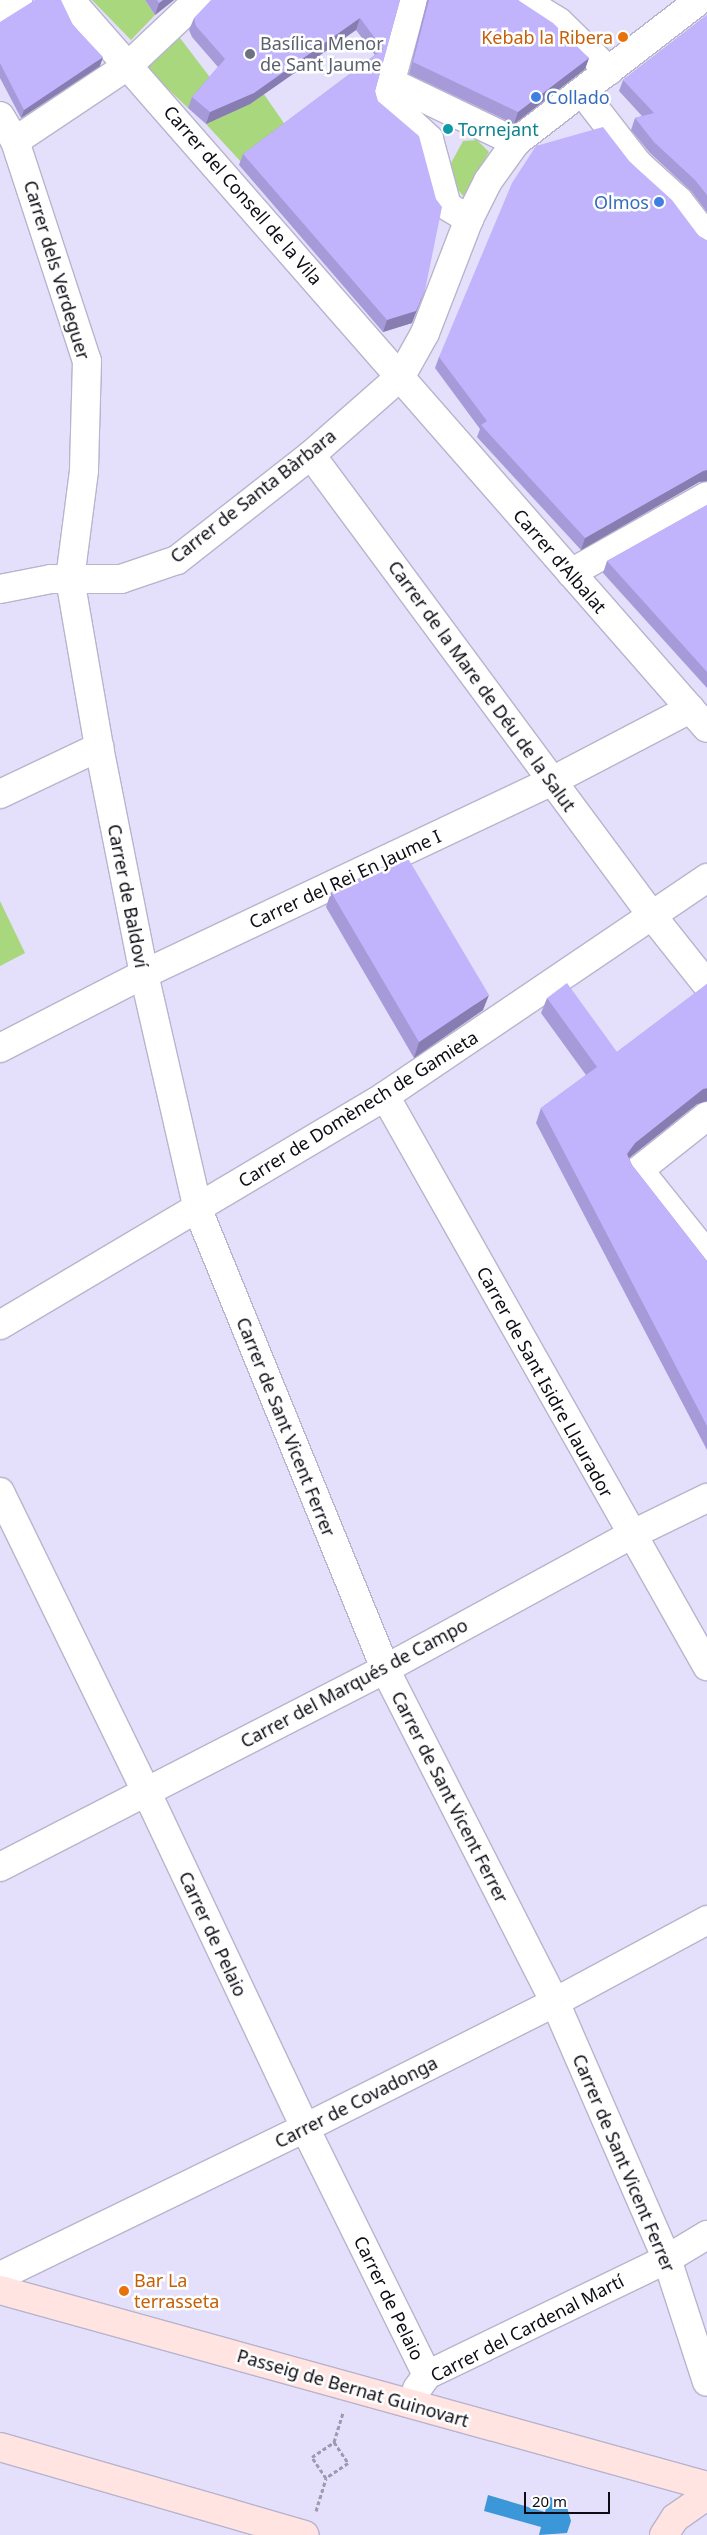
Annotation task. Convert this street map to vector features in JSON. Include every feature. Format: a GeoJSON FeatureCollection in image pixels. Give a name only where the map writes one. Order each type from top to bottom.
{"type":"FeatureCollection","features":[{"type":"Feature","properties":{"kind":"street"},"geometry":{"type":"LineString","coordinates":[[0,12],[18,0]]}},
{"type":"Feature","properties":{"kind":"street","name":"Carrer del Consell de la Vila"},"geometry":{"type":"LineString","coordinates":[[70,0],[129,65],[407,385]]}},
{"type":"Feature","properties":{"kind":"street"},"geometry":{"type":"LineString","coordinates":[[16,141],[129,65],[198,0]]}},
{"type":"Feature","properties":{"kind":"street"},"geometry":{"type":"LineString","coordinates":[[413,0],[386,98],[428,139],[447,206],[469,219]]}},
{"type":"Feature","properties":{"kind":"street"},"geometry":{"type":"LineString","coordinates":[[524,0],[559,22],[608,71]]}},
{"type":"Feature","properties":{"kind":"street","name":"Carrer de Santa Bàrbara"},"geometry":{"type":"LineString","coordinates":[[0,589],[51,580],[121,579],[177,560],[311,455],[407,385],[469,219],[488,181],[516,142],[583,93],[608,71],[700,0]]}},
{"type":"Feature","properties":{"kind":"street"},"geometry":{"type":"LineString","coordinates":[[390,82],[516,142]]}},
{"type":"Feature","properties":{"kind":"street"},"geometry":{"type":"LineString","coordinates":[[583,93],[638,164],[679,201],[707,237]]}},
{"type":"Feature","properties":{"kind":"street","name":"Carrer dels Verdeguer"},"geometry":{"type":"LineString","coordinates":[[0,116],[16,141],[87,361],[84,471],[70,579]]}},
{"type":"Feature","properties":{"kind":"street","name":"Carrer d'Albalat"},"geometry":{"type":"LineString","coordinates":[[407,385],[698,719]]}},
{"type":"Feature","properties":{"kind":"street","name":"Carrer de la Mare de Déu de la Salut"},"geometry":{"type":"LineString","coordinates":[[311,455],[652,917],[707,985]]}},
{"type":"Feature","properties":{"kind":"street"},"geometry":{"type":"LineString","coordinates":[[571,573],[707,496]]}},
{"type":"Feature","properties":{"kind":"street","name":"Carrer de Baldoví"},"geometry":{"type":"LineString","coordinates":[[70,579],[99,747],[144,974],[198,1210]]}},
{"type":"Feature","properties":{"kind":"street","name":"Carrer del Rei En Jaume I"},"geometry":{"type":"LineString","coordinates":[[0,1048],[144,974],[552,781],[698,719]]}},
{"type":"Feature","properties":{"kind":"street"},"geometry":{"type":"LineString","coordinates":[[0,794],[99,747]]}},
{"type":"Feature","properties":{"kind":"street","name":"Carrer de Domènech de Gamieta"},"geometry":{"type":"LineString","coordinates":[[0,1325],[198,1210],[385,1096],[707,878]]}},
{"type":"Feature","properties":{"kind":"street","name":"Carrer de Sant Isidre Llaurador"},"geometry":{"type":"LineString","coordinates":[[385,1096],[631,1535],[707,1666]]}},
{"type":"Feature","properties":{"kind":"street"},"geometry":{"type":"LineString","coordinates":[[707,1116],[639,1170],[707,1255]]}},
{"type":"Feature","properties":{"kind":"street","name":"Carrer de Sant Vicent Ferrer"},"geometry":{"type":"LineString","coordinates":[[198,1210],[385,1669],[554,2002],[667,2259],[707,2382]]}},
{"type":"Feature","properties":{"kind":"street","name":"Carrer de Pelaio"},"geometry":{"type":"LineString","coordinates":[[0,1492],[146,1791],[305,2128],[427,2375]]}},
{"type":"Feature","properties":{"kind":"street","name":"Carrer del Marqués de Campo"},"geometry":{"type":"LineString","coordinates":[[0,1867],[385,1669],[631,1535],[707,1498]]}},
{"type":"Feature","properties":{"kind":"street","name":"Carrer de Covadonga"},"geometry":{"type":"LineString","coordinates":[[0,2276],[305,2128],[554,2002],[707,1920]]}},
{"type":"Feature","properties":{"kind":"street","name":"Carrer del Cardenal Martí"},"geometry":{"type":"LineString","coordinates":[[408,2403],[427,2375],[667,2259],[707,2235]]}},
{"type":"Feature","properties":{"kind":"street","name":"Passeig de Bernat Guinovart"},"geometry":{"type":"LineString","coordinates":[[0,2290],[707,2486]]}},
{"type":"Feature","properties":{"kind":"street"},"geometry":{"type":"LineString","coordinates":[[0,2447],[309,2527]]}},
{"type":"Feature","properties":{"kind":"street"},"geometry":{"type":"LineString","coordinates":[[664,2535],[689,2505],[707,2496]]}},
{"type":"Feature","properties":{"kind":"path"},"geometry":{"type":"LineString","coordinates":[[326,2478],[312,2457],[334,2442],[346,2405]]}},
{"type":"Feature","properties":{"kind":"path"},"geometry":{"type":"LineString","coordinates":[[309,2527],[326,2478],[348,2463],[334,2442]]}},
{"type":"Feature","properties":{"kind":"green space"},"geometry":{"type":"Polygon","coordinates":[[[92,0],[145,0],[155,15],[131,40],[92,0]]]}},
{"type":"Feature","properties":{"kind":"green space"},"geometry":{"type":"Polygon","coordinates":[[[180,38],[212,80],[188,108],[144,66],[180,38]]]}},
{"type":"Feature","properties":{"kind":"green space"},"geometry":{"type":"Polygon","coordinates":[[[261,90],[288,129],[242,163],[206,124],[261,90]]]}},
{"type":"Feature","properties":{"kind":"green space"},"geometry":{"type":"Polygon","coordinates":[[[477,140],[489,152],[464,197],[445,174],[463,141],[477,140]]]}},
{"type":"Feature","properties":{"kind":"green space"},"geometry":{"type":"Polygon","coordinates":[[[0,901],[25,953],[0,966],[0,901]]]}},
{"type":"Feature","properties":{"kind":"water"},"geometry":{"type":"Polygon","coordinates":[[[488,2495],[545,2512],[550,2497],[559,2501],[567,2507],[571,2521],[567,2533],[539,2535],[541,2527],[484,2511],[488,2495]]]}},
{"type":"Feature","properties":{"kind":"building"},"geometry":{"type":"Polygon","coordinates":[[[35,0],[61,0],[73,25],[103,57],[24,110],[0,63],[0,22],[35,0]]]}},
{"type":"Feature","properties":{"kind":"building"},"geometry":{"type":"Polygon","coordinates":[[[211,0],[400,0],[375,91],[378,101],[419,136],[436,199],[442,207],[425,290],[416,311],[387,320],[243,154],[383,49],[360,18],[254,93],[210,112],[192,97],[225,59],[196,26],[194,18],[211,0]]]}},
{"type":"Feature","properties":{"kind":"building"},"geometry":{"type":"Polygon","coordinates":[[[429,0],[518,0],[553,23],[589,58],[518,112],[413,62],[429,0]]]}},
{"type":"Feature","properties":{"kind":"building"},"geometry":{"type":"Polygon","coordinates":[[[707,15],[707,195],[695,180],[654,142],[635,118],[654,113],[623,80],[707,15]]]}},
{"type":"Feature","properties":{"kind":"building"},"geometry":{"type":"Polygon","coordinates":[[[603,127],[630,162],[672,200],[699,236],[707,240],[707,470],[585,538],[481,425],[487,421],[439,357],[512,183],[536,146],[603,127]]]}},
{"type":"Feature","properties":{"kind":"building"},"geometry":{"type":"Polygon","coordinates":[[[707,505],[707,672],[607,561],[707,505]]]}},
{"type":"Feature","properties":{"kind":"building"},"geometry":{"type":"Polygon","coordinates":[[[406,855],[489,995],[419,1042],[331,892],[406,855]]]}},
{"type":"Feature","properties":{"kind":"building"},"geometry":{"type":"Polygon","coordinates":[[[567,983],[617,1052],[707,984],[707,1088],[703,1089],[635,1143],[627,1154],[632,1165],[707,1261],[707,1426],[541,1108],[597,1067],[547,998],[567,983]]]}},
{"type":"Feature","properties":{"kind":"place","name":"Kebab la Ribera"},"geometry":{"type":"Point","coordinates":[623,37]}},
{"type":"Feature","properties":{"kind":"place","name":"Basílica Menor de Sant Jaume"},"geometry":{"type":"Point","coordinates":[250,54]}},
{"type":"Feature","properties":{"kind":"place","name":"Collado"},"geometry":{"type":"Point","coordinates":[536,97]}},
{"type":"Feature","properties":{"kind":"place","name":"Tornejant"},"geometry":{"type":"Point","coordinates":[448,129]}},
{"type":"Feature","properties":{"kind":"place","name":"Olmos"},"geometry":{"type":"Point","coordinates":[659,202]}},
{"type":"Feature","properties":{"kind":"place","name":"Bar La terrasseta"},"geometry":{"type":"Point","coordinates":[124,2291]}}]}
